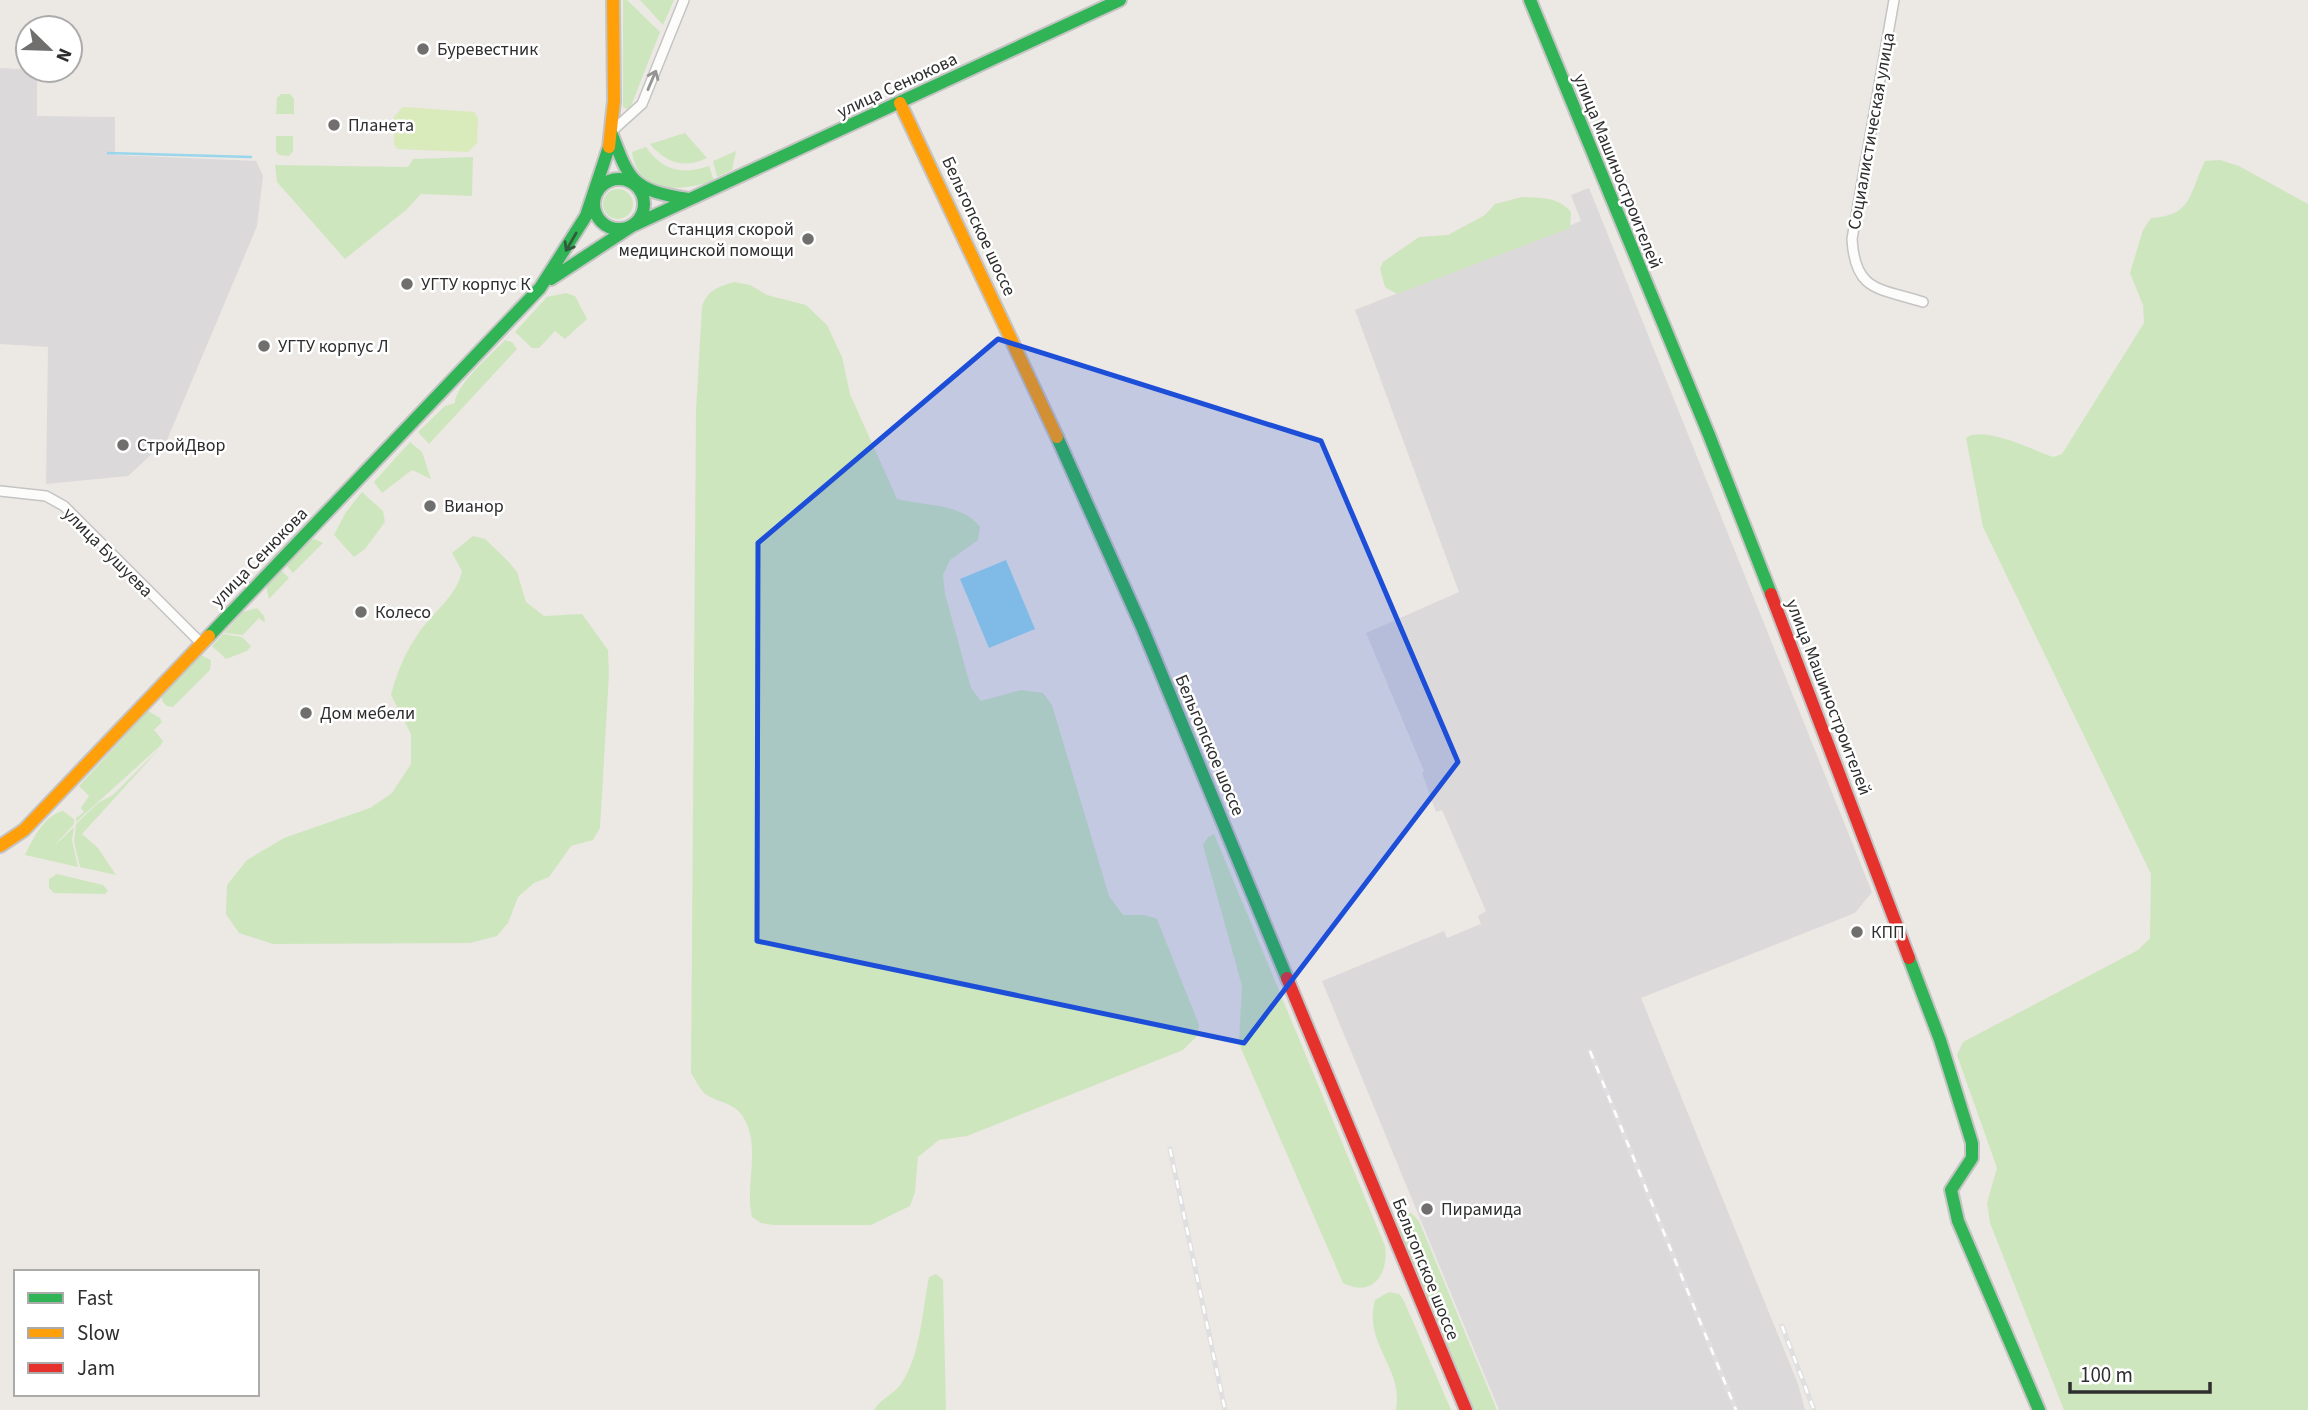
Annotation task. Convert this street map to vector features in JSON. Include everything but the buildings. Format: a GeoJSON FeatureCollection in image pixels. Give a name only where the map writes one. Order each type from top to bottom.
{"type":"FeatureCollection","features":[{"type":"Feature","properties":{"kind":"street"},"geometry":{"type":"LineString","coordinates":[[611,132],[643,197],[644,206],[642,214],[632,226],[616,229],[601,223],[594,209],[611,132],[613,0]]}},
{"type":"Feature","properties":{"kind":"street"},"geometry":{"type":"LineString","coordinates":[[611,132],[642,104],[684,0]]}},
{"type":"Feature","properties":{"kind":"street","name":"улица Сенюкова"},"geometry":{"type":"LineString","coordinates":[[540,288],[600,244],[632,226],[1120,0]]}},
{"type":"Feature","properties":{"kind":"street","name":"улица Машиностроителей"},"geometry":{"type":"LineString","coordinates":[[1530,0],[1724,474],[1940,1041],[1972,1143],[1972,1158],[1951,1190],[1958,1221],[2039,1410]]}},
{"type":"Feature","properties":{"kind":"street","name":"Социалистическая улица"},"geometry":{"type":"LineString","coordinates":[[1894,0],[1852,239],[1853,264],[1869,285],[1923,302]]}},
{"type":"Feature","properties":{"kind":"street","name":"Бельгопское шоссе"},"geometry":{"type":"LineString","coordinates":[[900,103],[1017,347],[1142,627],[1465,1410]]}},
{"type":"Feature","properties":{"kind":"street","name":"улица Сенюкова"},"geometry":{"type":"LineString","coordinates":[[0,846],[24,830],[540,288],[571,244],[602,186],[617,179],[650,193],[688,199]]}},
{"type":"Feature","properties":{"kind":"street","name":"улица Бушуева"},"geometry":{"type":"LineString","coordinates":[[0,491],[46,496],[64,506],[201,643]]}},
{"type":"Feature","properties":{"kind":"highlighted area"},"geometry":{"type":"Polygon","coordinates":[[[998,339],[1321,441],[1458,762],[1244,1043],[757,941],[758,543],[998,339]]]}},
{"type":"Feature","properties":{"kind":"shaded area"},"geometry":{"type":"Polygon","coordinates":[[[0,68],[14,69],[14,84],[37,84],[37,116],[115,117],[115,155],[256,161],[263,176],[257,226],[167,440],[128,476],[46,484],[48,347],[0,344],[0,68]]]}},
{"type":"Feature","properties":{"kind":"shaded area"},"geometry":{"type":"Polygon","coordinates":[[[1589,188],[1872,892],[1855,913],[1641,998],[1798,1384],[1805,1410],[1499,1410],[1322,981],[1444,931],[1447,938],[1481,924],[1478,916],[1486,911],[1442,810],[1436,812],[1422,773],[1424,771],[1366,633],[1459,592],[1355,310],[1581,221],[1571,195],[1589,188]]]}},
{"type":"Feature","properties":{"kind":"green space"},"geometry":{"type":"Polygon","coordinates":[[[623,0],[627,0],[660,32],[631,106],[627,109],[623,107],[623,0]]]}},
{"type":"Feature","properties":{"kind":"green space"},"geometry":{"type":"Polygon","coordinates":[[[640,0],[674,0],[663,25],[640,0]]]}},
{"type":"Feature","properties":{"kind":"green space"},"geometry":{"type":"Polygon","coordinates":[[[281,94],[290,94],[294,99],[294,114],[276,114],[277,98],[281,94]]]}},
{"type":"Feature","properties":{"kind":"green space","name":"Буревестник"},"geometry":{"type":"Polygon","coordinates":[[[403,107],[474,112],[478,118],[477,143],[468,152],[397,149],[394,144],[394,117],[403,107]]]}},
{"type":"Feature","properties":{"kind":"green space"},"geometry":{"type":"Polygon","coordinates":[[[685,133],[707,158],[691,163],[676,162],[662,156],[650,144],[685,133]]]}},
{"type":"Feature","properties":{"kind":"green space"},"geometry":{"type":"Polygon","coordinates":[[[276,136],[293,136],[293,151],[289,156],[279,155],[276,151],[276,136]]]}},
{"type":"Feature","properties":{"kind":"green space"},"geometry":{"type":"Polygon","coordinates":[[[646,147],[659,161],[673,169],[690,170],[709,166],[714,181],[675,188],[652,183],[636,166],[632,152],[646,147]]]}},
{"type":"Feature","properties":{"kind":"green space"},"geometry":{"type":"Polygon","coordinates":[[[736,151],[732,170],[717,177],[713,161],[736,151]]]}},
{"type":"Feature","properties":{"kind":"green space"},"geometry":{"type":"Polygon","coordinates":[[[473,157],[472,196],[421,194],[406,210],[345,259],[277,182],[275,165],[408,167],[413,159],[473,157]]]}},
{"type":"Feature","properties":{"kind":"green space"},"geometry":{"type":"Polygon","coordinates":[[[2220,160],[2239,166],[2308,204],[2308,1410],[2064,1410],[1990,1223],[1987,1203],[1997,1168],[1957,1055],[1963,1042],[2138,950],[2150,938],[2151,874],[1983,527],[1966,438],[1984,434],[1996,436],[2053,457],[2062,454],[2144,323],[2143,305],[2130,273],[2143,230],[2151,218],[2174,213],[2182,208],[2192,193],[2205,161],[2220,160]]]}},
{"type":"Feature","properties":{"kind":"green space"},"geometry":{"type":"Polygon","coordinates":[[[618,189],[629,193],[633,204],[629,215],[618,219],[607,215],[603,204],[607,193],[618,189]]]}},
{"type":"Feature","properties":{"kind":"green space"},"geometry":{"type":"Polygon","coordinates":[[[1522,197],[1549,199],[1561,203],[1571,212],[1570,228],[1397,294],[1385,287],[1380,269],[1383,262],[1419,237],[1448,235],[1485,215],[1495,204],[1522,197]]]}},
{"type":"Feature","properties":{"kind":"green space"},"geometry":{"type":"Polygon","coordinates":[[[734,282],[750,285],[767,295],[806,305],[827,325],[842,357],[850,394],[897,499],[953,509],[972,519],[980,527],[978,540],[950,560],[943,575],[945,594],[971,688],[981,701],[1021,690],[1043,693],[1052,705],[1109,896],[1123,915],[1144,915],[1157,919],[1199,1025],[1197,1036],[1183,1050],[967,1136],[939,1140],[918,1157],[915,1192],[910,1206],[871,1225],[774,1225],[761,1223],[752,1217],[752,1151],[747,1125],[737,1110],[703,1092],[691,1073],[696,411],[702,307],[710,293],[734,282]]]}},
{"type":"Feature","properties":{"kind":"green space"},"geometry":{"type":"Polygon","coordinates":[[[566,293],[575,296],[587,319],[565,339],[555,331],[539,348],[532,348],[515,332],[547,297],[566,293]]]}},
{"type":"Feature","properties":{"kind":"green space"},"geometry":{"type":"Polygon","coordinates":[[[505,340],[512,342],[517,349],[429,444],[418,432],[445,406],[455,403],[467,379],[505,340]]]}},
{"type":"Feature","properties":{"kind":"green space"},"geometry":{"type":"Polygon","coordinates":[[[410,442],[422,452],[431,479],[412,470],[382,493],[374,482],[410,442]]]}},
{"type":"Feature","properties":{"kind":"green space"},"geometry":{"type":"Polygon","coordinates":[[[362,492],[383,511],[385,522],[365,549],[354,557],[334,535],[346,512],[362,492]]]}},
{"type":"Feature","properties":{"kind":"green space"},"geometry":{"type":"Polygon","coordinates":[[[473,536],[485,539],[517,572],[526,602],[544,616],[582,614],[608,650],[600,828],[593,840],[571,846],[549,877],[534,883],[518,897],[508,923],[497,936],[470,943],[273,944],[239,933],[226,914],[227,885],[247,860],[284,838],[370,808],[392,793],[411,764],[411,734],[391,695],[413,641],[450,596],[459,580],[462,571],[452,553],[473,536]]]}},
{"type":"Feature","properties":{"kind":"green space"},"geometry":{"type":"Polygon","coordinates":[[[315,539],[323,543],[293,573],[286,565],[308,541],[315,539]]]}},
{"type":"Feature","properties":{"kind":"green space"},"geometry":{"type":"Polygon","coordinates":[[[281,570],[289,578],[269,599],[266,586],[281,570]]]}},
{"type":"Feature","properties":{"kind":"green space"},"geometry":{"type":"Polygon","coordinates":[[[257,608],[264,616],[265,623],[259,618],[243,635],[224,633],[243,612],[257,608]]]}},
{"type":"Feature","properties":{"kind":"green space"},"geometry":{"type":"Polygon","coordinates":[[[223,634],[242,637],[251,646],[247,651],[226,659],[212,646],[223,634]]]}},
{"type":"Feature","properties":{"kind":"green space"},"geometry":{"type":"Polygon","coordinates":[[[201,655],[211,660],[210,670],[173,707],[167,706],[162,701],[162,695],[201,655]]]}},
{"type":"Feature","properties":{"kind":"green space"},"geometry":{"type":"Polygon","coordinates":[[[148,711],[162,722],[154,730],[163,741],[161,745],[76,822],[76,818],[84,812],[81,808],[89,796],[79,786],[148,711]]]}},
{"type":"Feature","properties":{"kind":"green space"},"geometry":{"type":"Polygon","coordinates":[[[162,746],[82,834],[98,848],[116,875],[80,867],[74,842],[76,824],[98,803],[113,795],[162,746]]]}},
{"type":"Feature","properties":{"kind":"green space"},"geometry":{"type":"Polygon","coordinates":[[[63,811],[74,819],[74,824],[53,847],[74,827],[72,840],[78,867],[25,855],[45,822],[63,811]]]}},
{"type":"Feature","properties":{"kind":"green space"},"geometry":{"type":"Polygon","coordinates":[[[1214,834],[1385,1246],[1386,1257],[1381,1274],[1370,1286],[1353,1287],[1343,1283],[1239,1044],[1242,986],[1203,845],[1208,837],[1214,834]]]}},
{"type":"Feature","properties":{"kind":"green space"},"geometry":{"type":"Polygon","coordinates":[[[57,874],[103,885],[108,891],[105,894],[54,893],[49,888],[49,879],[57,874]]]}},
{"type":"Feature","properties":{"kind":"green space"},"geometry":{"type":"Polygon","coordinates":[[[1402,1213],[1411,1213],[1419,1221],[1497,1410],[1471,1410],[1401,1238],[1399,1225],[1402,1213]]]}},
{"type":"Feature","properties":{"kind":"green space"},"geometry":{"type":"Polygon","coordinates":[[[936,1274],[943,1280],[946,1410],[874,1410],[898,1388],[908,1372],[917,1346],[929,1277],[936,1274]]]}},
{"type":"Feature","properties":{"kind":"green space"},"geometry":{"type":"Polygon","coordinates":[[[1389,1292],[1399,1294],[1404,1301],[1451,1410],[1396,1410],[1394,1381],[1378,1343],[1373,1316],[1375,1300],[1389,1292]]]}},
{"type":"Feature","properties":{"kind":"water"},"geometry":{"type":"Polygon","coordinates":[[[1006,560],[1035,629],[989,648],[960,579],[1006,560]]]}},
{"type":"Feature","properties":{"kind":"waterway"},"geometry":{"type":"LineString","coordinates":[[108,153],[251,157]]}},
{"type":"Feature","properties":{"kind":"railway"},"geometry":{"type":"LineString","coordinates":[[1590,1051],[1736,1410]]}},
{"type":"Feature","properties":{"kind":"railway"},"geometry":{"type":"LineString","coordinates":[[1170,1149],[1225,1410]]}},
{"type":"Feature","properties":{"kind":"railway"},"geometry":{"type":"LineString","coordinates":[[1782,1326],[1814,1410]]}},
{"type":"Feature","properties":{"kind":"traffic: fast"},"geometry":{"type":"LineString","coordinates":[[551,279],[632,226],[1120,0]]}},
{"type":"Feature","properties":{"kind":"traffic: fast"},"geometry":{"type":"LineString","coordinates":[[1530,0],[1709,435],[1771,594]]}},
{"type":"Feature","properties":{"kind":"traffic: fast"},"geometry":{"type":"LineString","coordinates":[[611,132],[623,163],[636,181],[655,192],[688,199]]}},
{"type":"Feature","properties":{"kind":"traffic: fast"},"geometry":{"type":"LineString","coordinates":[[209,636],[540,288],[586,216],[609,147]]}},
{"type":"Feature","properties":{"kind":"traffic: fast"},"geometry":{"type":"LineString","coordinates":[[619,179],[637,186],[644,204],[637,222],[619,229],[601,222],[594,204],[601,186],[619,179]]}},
{"type":"Feature","properties":{"kind":"traffic: fast"},"geometry":{"type":"LineString","coordinates":[[1057,437],[1142,627],[1287,978]]}},
{"type":"Feature","properties":{"kind":"traffic: fast"},"geometry":{"type":"LineString","coordinates":[[1909,958],[1940,1040],[1972,1143],[1972,1158],[1951,1190],[1958,1221],[2039,1410]]}},
{"type":"Feature","properties":{"kind":"traffic: slow"},"geometry":{"type":"LineString","coordinates":[[609,147],[614,101],[613,0]]}},
{"type":"Feature","properties":{"kind":"traffic: slow"},"geometry":{"type":"LineString","coordinates":[[900,103],[1057,437]]}},
{"type":"Feature","properties":{"kind":"traffic: slow"},"geometry":{"type":"LineString","coordinates":[[0,846],[24,830],[209,636]]}},
{"type":"Feature","properties":{"kind":"traffic: jam"},"geometry":{"type":"LineString","coordinates":[[1771,594],[1909,958]]}},
{"type":"Feature","properties":{"kind":"traffic: jam"},"geometry":{"type":"LineString","coordinates":[[1287,978],[1466,1410]]}},
{"type":"Feature","properties":{"kind":"place","name":"Буревестник"},"geometry":{"type":"Point","coordinates":[423,49]}},
{"type":"Feature","properties":{"kind":"place","name":"Планета"},"geometry":{"type":"Point","coordinates":[334,125]}},
{"type":"Feature","properties":{"kind":"place","name":"Станция скорой медицинской помощи"},"geometry":{"type":"Point","coordinates":[808,239]}},
{"type":"Feature","properties":{"kind":"place","name":"УГТУ корпус К"},"geometry":{"type":"Point","coordinates":[407,284]}},
{"type":"Feature","properties":{"kind":"place","name":"УГТУ корпус Л"},"geometry":{"type":"Point","coordinates":[264,346]}},
{"type":"Feature","properties":{"kind":"place","name":"СтройДвор"},"geometry":{"type":"Point","coordinates":[123,445]}},
{"type":"Feature","properties":{"kind":"place","name":"Вианор"},"geometry":{"type":"Point","coordinates":[430,506]}},
{"type":"Feature","properties":{"kind":"place","name":"Колесо"},"geometry":{"type":"Point","coordinates":[361,612]}},
{"type":"Feature","properties":{"kind":"place","name":"Дом мебели"},"geometry":{"type":"Point","coordinates":[306,713]}},
{"type":"Feature","properties":{"kind":"place","name":"КПП"},"geometry":{"type":"Point","coordinates":[1857,932]}},
{"type":"Feature","properties":{"kind":"place","name":"Пирамида"},"geometry":{"type":"Point","coordinates":[1427,1209]}}]}
